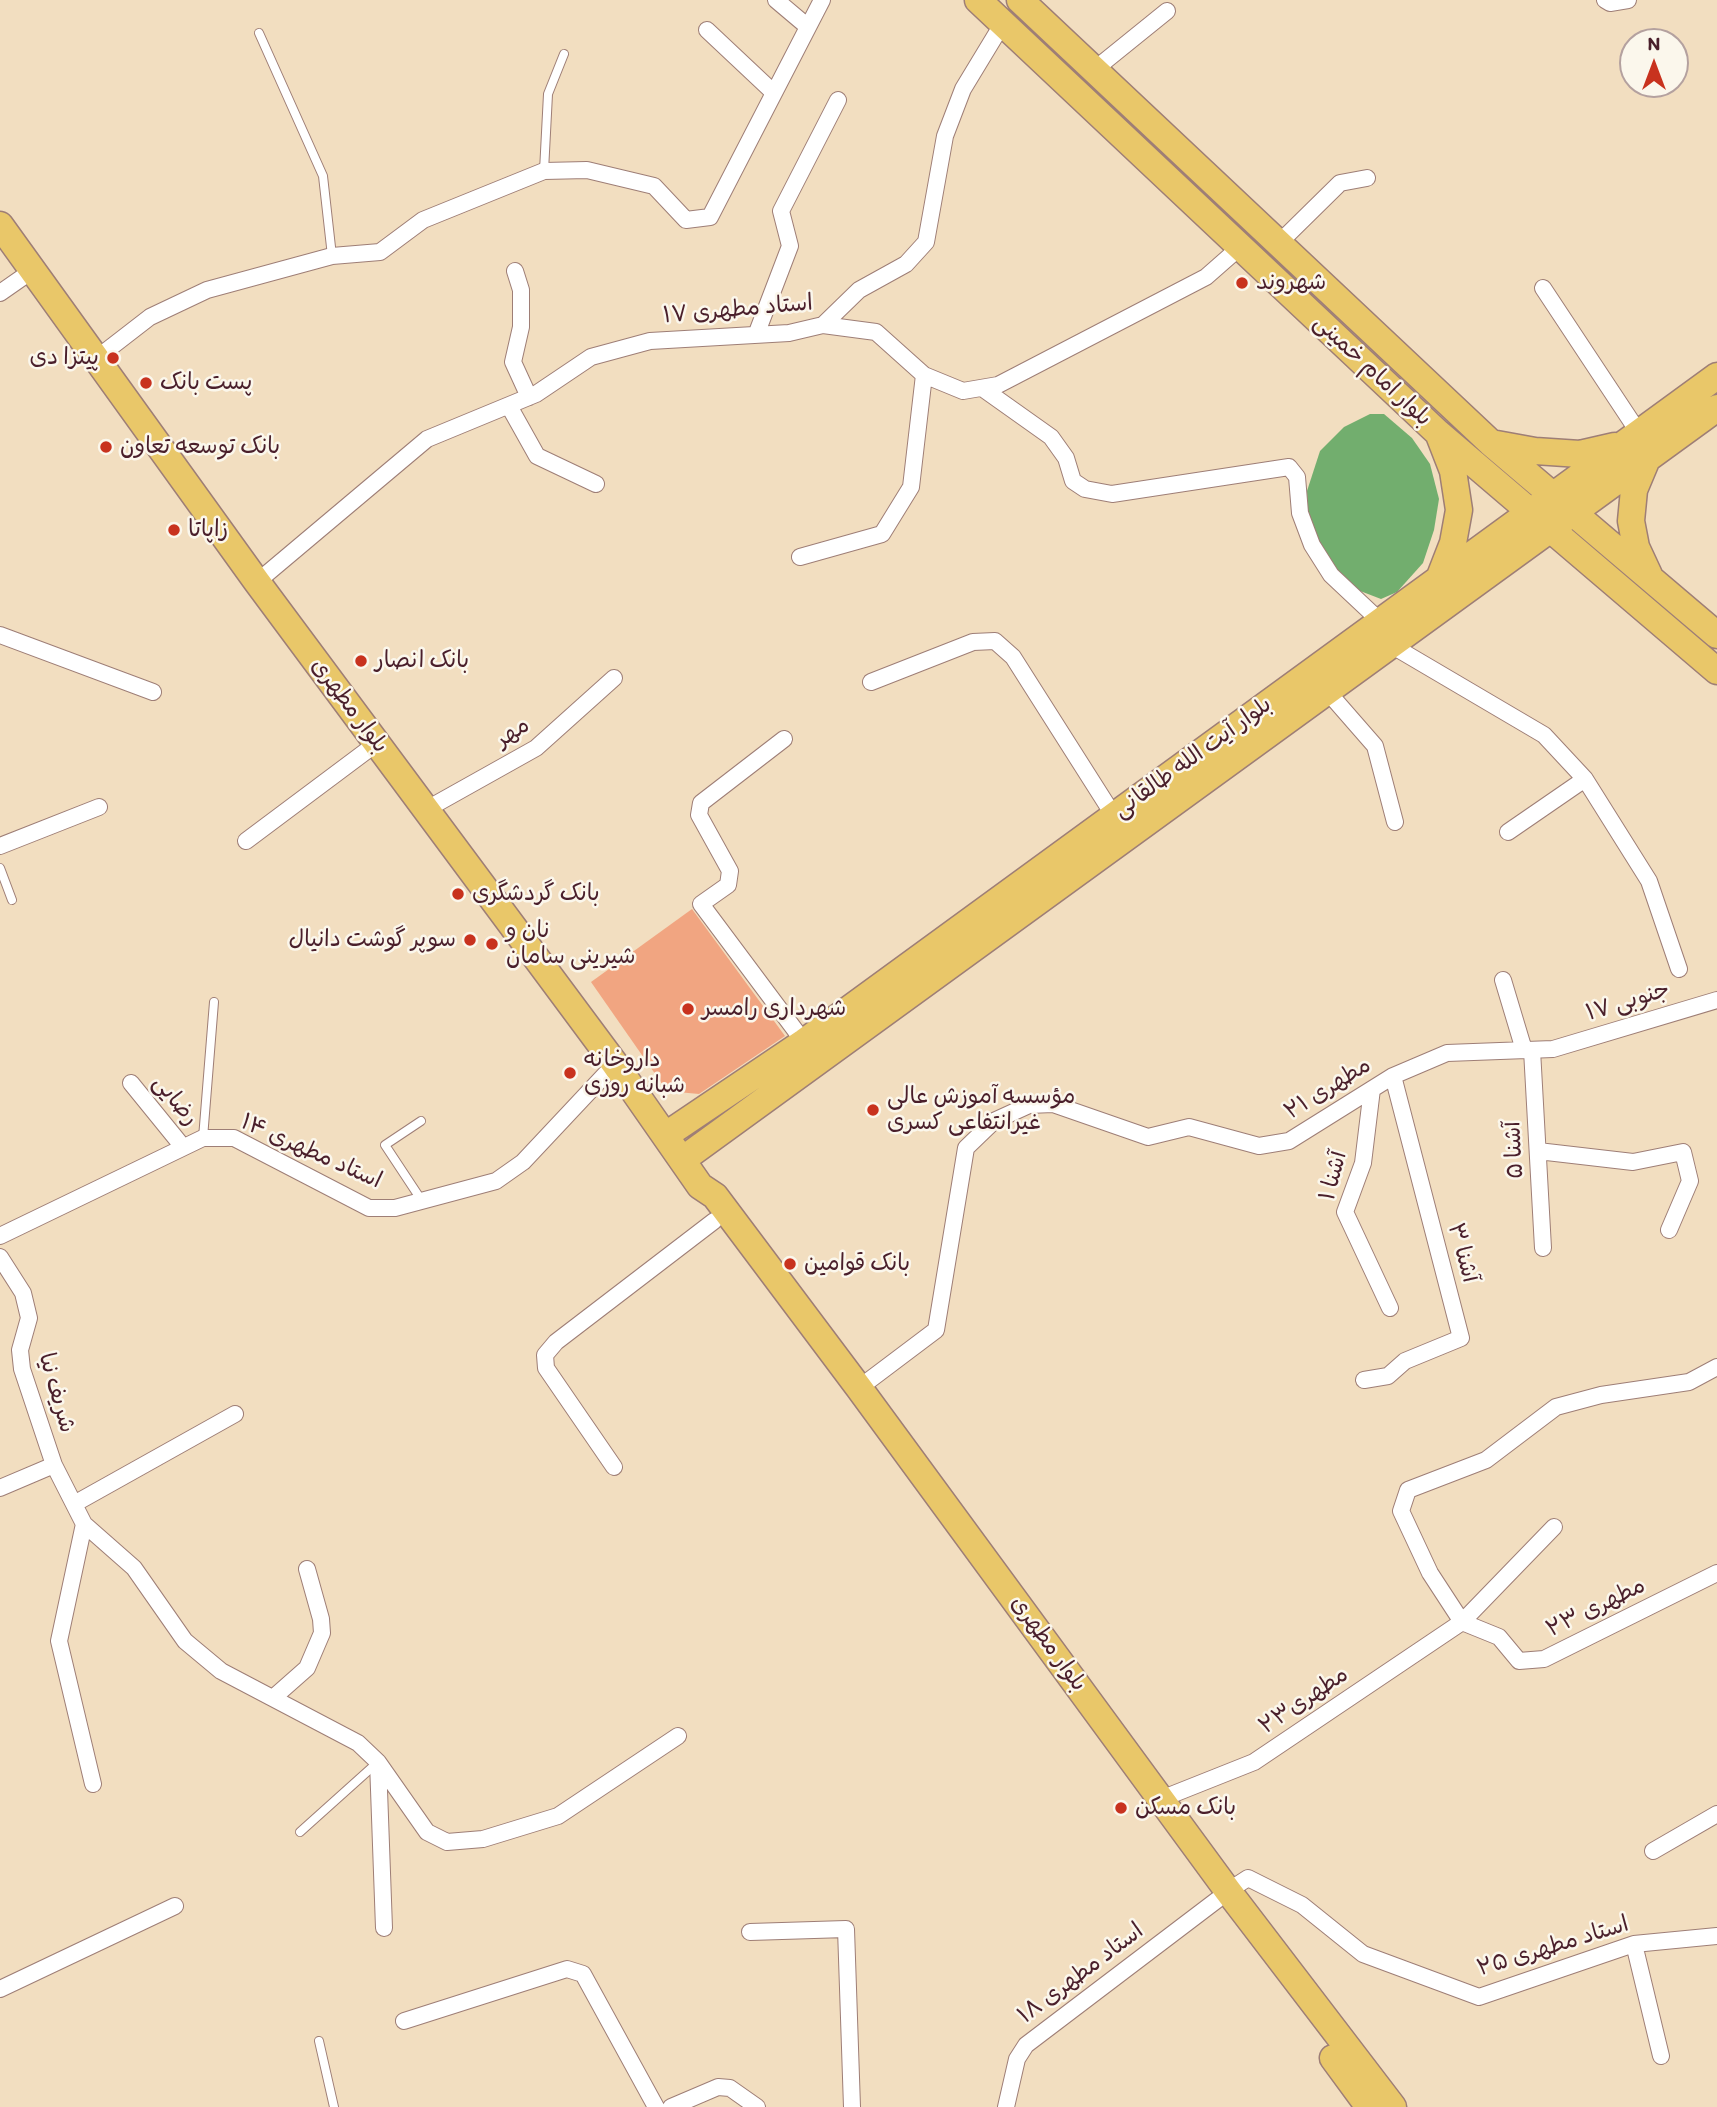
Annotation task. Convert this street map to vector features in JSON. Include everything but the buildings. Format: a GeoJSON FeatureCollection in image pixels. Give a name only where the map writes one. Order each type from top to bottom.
{"type":"FeatureCollection","features":[{"type":"Feature","properties":{"kind":"main road","name":"بلوار امام خمینی"},"geometry":{"type":"LineString","coordinates":[[978,0],[1438,433],[1717,671]]}},
{"type":"Feature","properties":{"kind":"main road","name":"بلوار امام خمینی"},"geometry":{"type":"LineString","coordinates":[[1020,0],[1491,443],[1717,635]]}},
{"type":"Feature","properties":{"kind":"main road","name":"بلوار مطهری"},"geometry":{"type":"LineString","coordinates":[[0,225],[257,582],[615,1064],[700,1186],[715,1196],[762,1274],[1222,1896],[1369,2107]]}},
{"type":"Feature","properties":{"kind":"main road"},"geometry":{"type":"LineString","coordinates":[[1239,248],[1269,236]]}},
{"type":"Feature","properties":{"kind":"main road","name":"بلوار آیت الله طالقانی"},"geometry":{"type":"LineString","coordinates":[[682,1160],[1254,729],[1562,505],[1717,376]]}},
{"type":"Feature","properties":{"kind":"main road","name":"بلوار آیت الله طالقانی"},"geometry":{"type":"LineString","coordinates":[[1637,445],[1717,408]]}},
{"type":"Feature","properties":{"kind":"main road"},"geometry":{"type":"LineString","coordinates":[[1438,433],[1453,471],[1459,510],[1453,543],[1439,579]]}},
{"type":"Feature","properties":{"kind":"main road"},"geometry":{"type":"LineString","coordinates":[[1491,443],[1535,451],[1580,454],[1637,445],[1632,521],[1636,547],[1653,583]]}},
{"type":"Feature","properties":{"kind":"main road","name":"بلوار آیت الله طالقانی"},"geometry":{"type":"LineString","coordinates":[[666,1135],[804,1042],[1114,816],[1254,729],[1327,691],[1439,579],[1540,521]]}},
{"type":"Feature","properties":{"kind":"main road","name":"بلوار مطهری"},"geometry":{"type":"LineString","coordinates":[[700,1186],[702,1201],[714,1221],[859,1388],[1161,1798],[1222,1896],[1392,2107]]}},
{"type":"Feature","properties":{"kind":"street"},"geometry":{"type":"LineString","coordinates":[[776,0],[808,27]]}},
{"type":"Feature","properties":{"kind":"street"},"geometry":{"type":"LineString","coordinates":[[97,358],[150,317],[207,290],[332,256],[380,253],[423,220],[544,171],[587,170],[654,186],[686,220],[710,217],[822,0]]}},
{"type":"Feature","properties":{"kind":"street"},"geometry":{"type":"LineString","coordinates":[[1605,0],[1610,3],[1628,0]]}},
{"type":"Feature","properties":{"kind":"street"},"geometry":{"type":"LineString","coordinates":[[1094,70],[1167,11]]}},
{"type":"Feature","properties":{"kind":"street"},"geometry":{"type":"LineString","coordinates":[[823,326],[859,290],[906,264],[926,242],[945,136],[963,89],[1003,23]]}},
{"type":"Feature","properties":{"kind":"street"},"geometry":{"type":"LineString","coordinates":[[707,30],[774,93]]}},
{"type":"Feature","properties":{"kind":"street"},"geometry":{"type":"LineString","coordinates":[[756,334],[790,246],[780,211],[838,100]]}},
{"type":"Feature","properties":{"kind":"street"},"geometry":{"type":"LineString","coordinates":[[1269,236],[1340,183],[1367,178]]}},
{"type":"Feature","properties":{"kind":"street","name":"استاد مطهری ۱۷"},"geometry":{"type":"LineString","coordinates":[[257,582],[427,439],[529,397],[591,357],[650,341],[789,333],[823,326],[876,332],[924,375],[963,391],[982,388],[998,385],[1206,277],[1239,248]]}},
{"type":"Feature","properties":{"kind":"street"},"geometry":{"type":"LineString","coordinates":[[0,293],[33,270]]}},
{"type":"Feature","properties":{"kind":"street"},"geometry":{"type":"LineString","coordinates":[[515,271],[521,290],[521,327],[513,362],[529,397]]}},
{"type":"Feature","properties":{"kind":"street"},"geometry":{"type":"LineString","coordinates":[[1543,288],[1637,445]]}},
{"type":"Feature","properties":{"kind":"street"},"geometry":{"type":"LineString","coordinates":[[800,557],[882,534],[911,486],[924,375]]}},
{"type":"Feature","properties":{"kind":"street"},"geometry":{"type":"LineString","coordinates":[[982,388],[1051,437],[1066,458],[1073,481],[1085,489],[1112,494],[1289,467],[1297,477],[1300,513],[1312,545],[1331,575],[1386,633],[1544,735],[1585,779],[1649,881],[1679,969]]}},
{"type":"Feature","properties":{"kind":"street"},"geometry":{"type":"LineString","coordinates":[[509,405],[537,456],[596,484]]}},
{"type":"Feature","properties":{"kind":"street"},"geometry":{"type":"LineString","coordinates":[[0,635],[153,692]]}},
{"type":"Feature","properties":{"kind":"street"},"geometry":{"type":"LineString","coordinates":[[871,682],[973,642],[995,641],[1013,657],[1114,816]]}},
{"type":"Feature","properties":{"kind":"street","name":"مهر"},"geometry":{"type":"LineString","coordinates":[[427,809],[536,748],[614,678]]}},
{"type":"Feature","properties":{"kind":"street"},"geometry":{"type":"LineString","coordinates":[[1327,691],[1375,746],[1395,822]]}},
{"type":"Feature","properties":{"kind":"street"},"geometry":{"type":"LineString","coordinates":[[784,739],[701,803],[699,816],[730,871],[728,885],[701,904],[804,1042]]}},
{"type":"Feature","properties":{"kind":"street"},"geometry":{"type":"LineString","coordinates":[[246,841],[377,743]]}},
{"type":"Feature","properties":{"kind":"street"},"geometry":{"type":"LineString","coordinates":[[1508,832],[1585,779]]}},
{"type":"Feature","properties":{"kind":"street"},"geometry":{"type":"LineString","coordinates":[[0,846],[99,807]]}},
{"type":"Feature","properties":{"kind":"street","name":"آشنا ۵"},"geometry":{"type":"LineString","coordinates":[[1503,980],[1528,1050],[1538,1151],[1543,1248]]}},
{"type":"Feature","properties":{"kind":"street","name":"جنوبی ۱۷"},"geometry":{"type":"LineString","coordinates":[[1553,1049],[1717,1000]]}},
{"type":"Feature","properties":{"kind":"street","name":"مطهری ۲۱"},"geometry":{"type":"LineString","coordinates":[[859,1388],[936,1330],[966,1148],[994,1121],[1029,1105],[1053,1104],[1148,1137],[1189,1127],[1259,1146],[1289,1141],[1393,1076],[1447,1053],[1553,1049]]}},
{"type":"Feature","properties":{"kind":"street","name":"استاد مطهری ۱۴"},"geometry":{"type":"LineString","coordinates":[[0,1236],[203,1138],[234,1138],[369,1208],[396,1208],[496,1181],[523,1162],[615,1064]]}},
{"type":"Feature","properties":{"kind":"street","name":"آشنا ۳"},"geometry":{"type":"LineString","coordinates":[[1364,1380],[1388,1376],[1405,1362],[1461,1338],[1393,1076]]}},
{"type":"Feature","properties":{"kind":"street","name":"رضایی"},"geometry":{"type":"LineString","coordinates":[[131,1083],[183,1147]]}},
{"type":"Feature","properties":{"kind":"street","name":"آشنا ۱"},"geometry":{"type":"LineString","coordinates":[[1372,1089],[1363,1163],[1345,1212],[1390,1308]]}},
{"type":"Feature","properties":{"kind":"street"},"geometry":{"type":"LineString","coordinates":[[1538,1151],[1633,1162],[1683,1152],[1690,1181],[1670,1230]]}},
{"type":"Feature","properties":{"kind":"street"},"geometry":{"type":"LineString","coordinates":[[614,1467],[546,1368],[545,1355],[556,1342],[714,1221]]}},
{"type":"Feature","properties":{"kind":"street","name":"شریف نیا"},"geometry":{"type":"LineString","coordinates":[[0,1257],[23,1293],[29,1318],[20,1350],[22,1369],[54,1465],[84,1524]]}},
{"type":"Feature","properties":{"kind":"street"},"geometry":{"type":"LineString","coordinates":[[1462,1622],[1430,1573],[1401,1511],[1408,1490],[1486,1460],[1556,1407],[1601,1395],[1689,1382],[1717,1367]]}},
{"type":"Feature","properties":{"kind":"street"},"geometry":{"type":"LineString","coordinates":[[74,1504],[235,1414]]}},
{"type":"Feature","properties":{"kind":"street"},"geometry":{"type":"LineString","coordinates":[[0,1488],[54,1465]]}},
{"type":"Feature","properties":{"kind":"street"},"geometry":{"type":"LineString","coordinates":[[93,1784],[59,1641],[84,1524],[134,1568],[185,1642],[221,1671],[358,1743],[378,1762],[427,1832],[447,1842],[482,1839],[558,1816],[678,1736]]}},
{"type":"Feature","properties":{"kind":"street","name":"مطهری۲۳"},"geometry":{"type":"LineString","coordinates":[[1161,1798],[1254,1762],[1462,1622],[1554,1527]]}},
{"type":"Feature","properties":{"kind":"street"},"geometry":{"type":"LineString","coordinates":[[273,1698],[307,1668],[322,1633],[321,1619],[307,1569]]}},
{"type":"Feature","properties":{"kind":"street","name":"مطهری ۲۳"},"geometry":{"type":"LineString","coordinates":[[1462,1622],[1499,1637],[1519,1661],[1544,1659],[1717,1573]]}},
{"type":"Feature","properties":{"kind":"street"},"geometry":{"type":"LineString","coordinates":[[378,1762],[384,1928]]}},
{"type":"Feature","properties":{"kind":"street"},"geometry":{"type":"LineString","coordinates":[[1653,1852],[1717,1814]]}},
{"type":"Feature","properties":{"kind":"street","name":"استاد مطهری ۲۵"},"geometry":{"type":"LineString","coordinates":[[1222,1896],[1248,1878],[1302,1905],[1363,1954],[1479,1997],[1634,1944],[1717,1936]]}},
{"type":"Feature","properties":{"kind":"street","name":"استاد مطهری ۱۸"},"geometry":{"type":"LineString","coordinates":[[1006,2107],[1017,2059],[1026,2045],[1222,1896]]}},
{"type":"Feature","properties":{"kind":"street"},"geometry":{"type":"LineString","coordinates":[[0,1989],[175,1906]]}},
{"type":"Feature","properties":{"kind":"street"},"geometry":{"type":"LineString","coordinates":[[750,1932],[846,1928],[852,2107]]}},
{"type":"Feature","properties":{"kind":"street"},"geometry":{"type":"LineString","coordinates":[[1634,1944],[1661,2056]]}},
{"type":"Feature","properties":{"kind":"street"},"geometry":{"type":"LineString","coordinates":[[404,2021],[567,1969],[583,1974],[656,2107]]}},
{"type":"Feature","properties":{"kind":"street"},"geometry":{"type":"LineString","coordinates":[[671,2107],[718,2087],[730,2088],[757,2107]]}},
{"type":"Feature","properties":{"kind":"lane"},"geometry":{"type":"LineString","coordinates":[[259,33],[323,176],[332,256]]}},
{"type":"Feature","properties":{"kind":"lane"},"geometry":{"type":"LineString","coordinates":[[544,171],[548,94],[564,54]]}},
{"type":"Feature","properties":{"kind":"lane"},"geometry":{"type":"LineString","coordinates":[[0,868],[12,900]]}},
{"type":"Feature","properties":{"kind":"lane"},"geometry":{"type":"LineString","coordinates":[[203,1138],[214,1002]]}},
{"type":"Feature","properties":{"kind":"lane"},"geometry":{"type":"LineString","coordinates":[[421,1121],[385,1145],[422,1201]]}},
{"type":"Feature","properties":{"kind":"lane"},"geometry":{"type":"LineString","coordinates":[[300,1832],[378,1762]]}},
{"type":"Feature","properties":{"kind":"lane"},"geometry":{"type":"LineString","coordinates":[[319,2041],[334,2107]]}},
{"type":"Feature","properties":{"kind":"green space"},"geometry":{"type":"Polygon","coordinates":[[[1370,414],[1384,414],[1412,438],[1430,464],[1439,499],[1434,530],[1423,563],[1397,592],[1381,599],[1355,589],[1324,557],[1308,522],[1307,491],[1320,451],[1344,427],[1370,414]]]}},
{"type":"Feature","properties":{"kind":"place","name":"شهروند"},"geometry":{"type":"Point","coordinates":[1242,283]}},
{"type":"Feature","properties":{"kind":"place","name":"پیتزا دی"},"geometry":{"type":"Point","coordinates":[113,358]}},
{"type":"Feature","properties":{"kind":"place","name":"پست بانک"},"geometry":{"type":"Point","coordinates":[146,383]}},
{"type":"Feature","properties":{"kind":"place","name":"بانک توسعه تعاون"},"geometry":{"type":"Point","coordinates":[106,447]}},
{"type":"Feature","properties":{"kind":"place","name":"زاپاتا"},"geometry":{"type":"Point","coordinates":[174,530]}},
{"type":"Feature","properties":{"kind":"place","name":"بانک انصار"},"geometry":{"type":"Point","coordinates":[361,661]}},
{"type":"Feature","properties":{"kind":"place","name":"بانک گردشگری"},"geometry":{"type":"Point","coordinates":[458,894]}},
{"type":"Feature","properties":{"kind":"place","name":"سوپر گوشت دانیال"},"geometry":{"type":"Point","coordinates":[470,940]}},
{"type":"Feature","properties":{"kind":"place","name":"نان و شیرینی سامان"},"geometry":{"type":"Point","coordinates":[492,944]}},
{"type":"Feature","properties":{"kind":"place","name":"شهرداری رامسر"},"geometry":{"type":"Point","coordinates":[688,1009]}},
{"type":"Feature","properties":{"kind":"place","name":"داروخانه شبانه روزی"},"geometry":{"type":"Point","coordinates":[570,1073]}},
{"type":"Feature","properties":{"kind":"place","name":"مؤسسه آموزش عالی غیرانتفاعی کسری"},"geometry":{"type":"Point","coordinates":[873,1110]}},
{"type":"Feature","properties":{"kind":"place","name":"بانک قوامین"},"geometry":{"type":"Point","coordinates":[790,1264]}},
{"type":"Feature","properties":{"kind":"place","name":"بانک مسکن"},"geometry":{"type":"Point","coordinates":[1121,1808]}}]}
